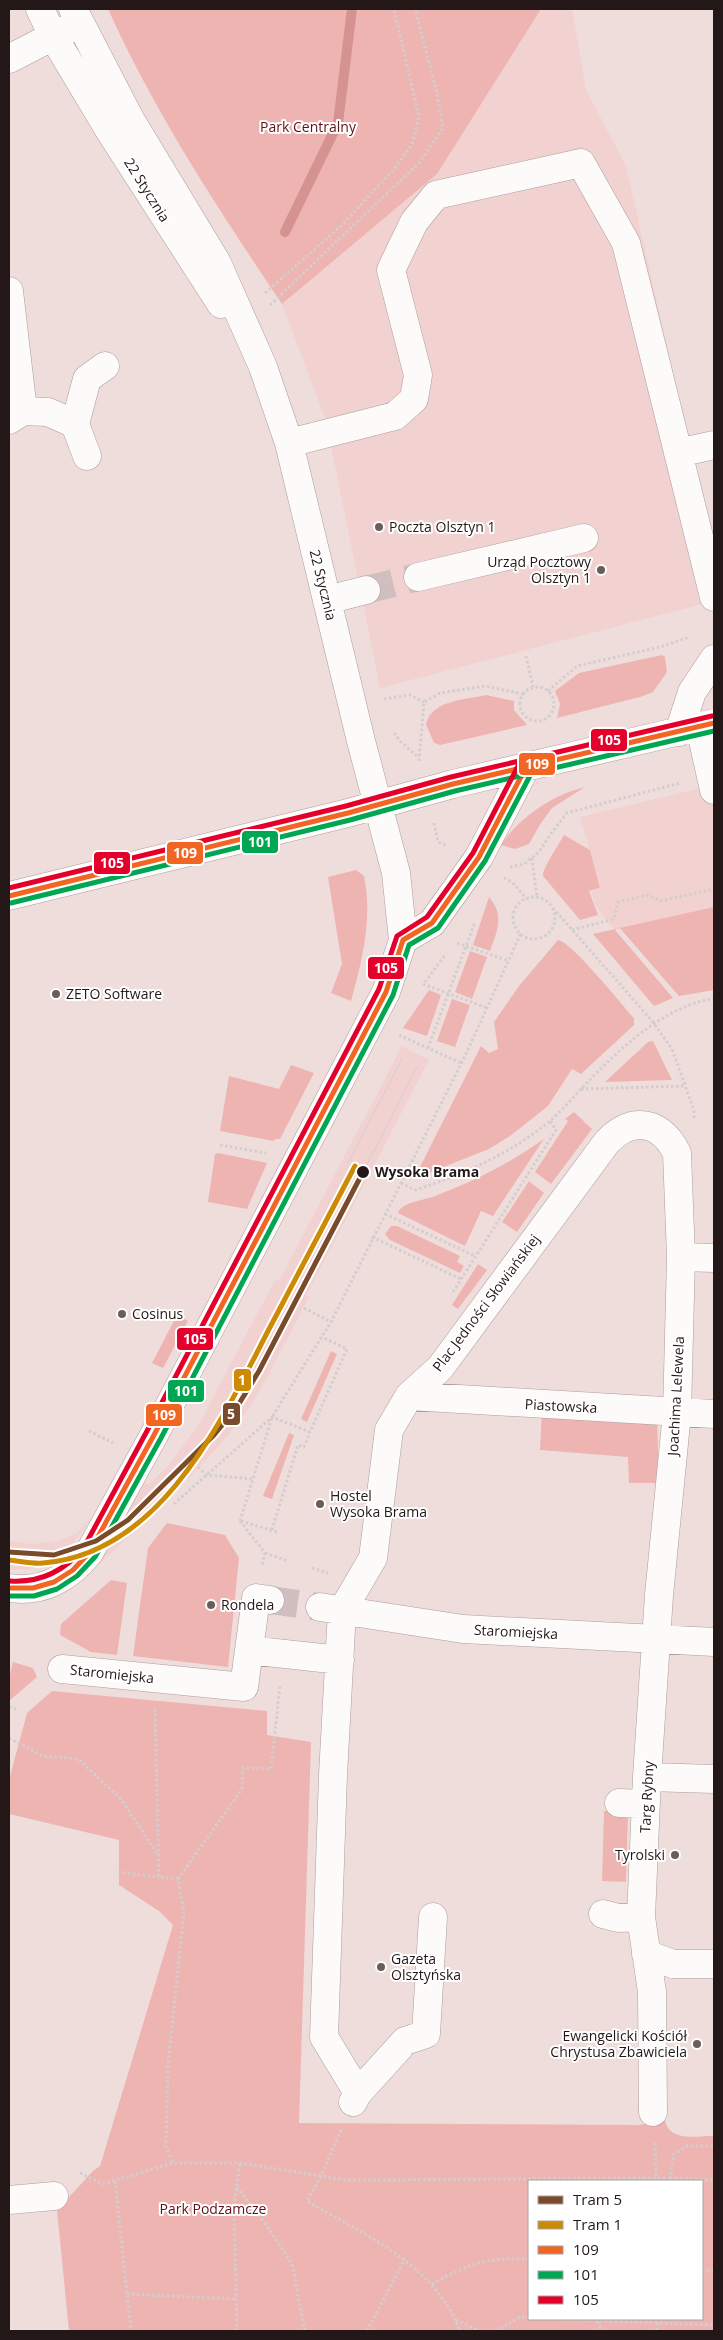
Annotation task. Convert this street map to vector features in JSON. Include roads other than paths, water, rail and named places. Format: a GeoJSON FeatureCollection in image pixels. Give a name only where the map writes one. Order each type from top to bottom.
{"type":"FeatureCollection","features":[{"type":"Feature","properties":{"kind":"street","name":"22 Stycznia"},"geometry":{"type":"LineString","coordinates":[[40,9],[53,36],[116,142],[263,367]]}},
{"type":"Feature","properties":{"kind":"street","name":"22 Stycznia"},"geometry":{"type":"LineString","coordinates":[[76,16],[130,119],[217,263],[263,367],[289,443],[326,600],[379,805]]}},
{"type":"Feature","properties":{"kind":"street"},"geometry":{"type":"LineString","coordinates":[[9,59],[53,36],[76,16]]}},
{"type":"Feature","properties":{"kind":"street"},"geometry":{"type":"LineString","coordinates":[[289,443],[395,416],[414,398],[418,375],[391,270],[414,222],[436,195],[581,163],[626,243],[714,597]]}},
{"type":"Feature","properties":{"kind":"street"},"geometry":{"type":"LineString","coordinates":[[9,291],[16,415],[48,412],[75,424]]}},
{"type":"Feature","properties":{"kind":"street"},"geometry":{"type":"LineString","coordinates":[[87,456],[75,424],[87,379],[105,366]]}},
{"type":"Feature","properties":{"kind":"street"},"geometry":{"type":"LineString","coordinates":[[678,453],[714,445]]}},
{"type":"Feature","properties":{"kind":"street"},"geometry":{"type":"LineString","coordinates":[[418,577],[584,538]]}},
{"type":"Feature","properties":{"kind":"street"},"geometry":{"type":"LineString","coordinates":[[326,600],[366,590]]}},
{"type":"Feature","properties":{"kind":"street"},"geometry":{"type":"LineString","coordinates":[[712,782],[698,727],[692,692],[714,659]]}},
{"type":"Feature","properties":{"kind":"street"},"geometry":{"type":"LineString","coordinates":[[9,896],[379,805],[453,784],[525,769],[698,727]]}},
{"type":"Feature","properties":{"kind":"street"},"geometry":{"type":"LineString","coordinates":[[403,940],[432,923],[469,872],[486,848],[525,769]]}},
{"type":"Feature","properties":{"kind":"street"},"geometry":{"type":"LineString","coordinates":[[10,1591],[44,1586],[63,1578],[79,1566],[90,1553],[163,1418],[386,992],[403,940],[396,873],[379,805]]}},
{"type":"Feature","properties":{"kind":"street","name":"Plac Jedności Słowiańskiej"},"geometry":{"type":"LineString","coordinates":[[331,1609],[373,1558],[389,1430],[409,1396],[440,1368],[617,1132],[630,1126],[650,1126],[662,1132],[671,1142],[676,1153]]}},
{"type":"Feature","properties":{"kind":"street","name":"Joachima Lelewela"},"geometry":{"type":"LineString","coordinates":[[657,1639],[659,1595],[677,1412],[681,1257],[676,1153]]}},
{"type":"Feature","properties":{"kind":"street"},"geometry":{"type":"LineString","coordinates":[[681,1257],[714,1258]]}},
{"type":"Feature","properties":{"kind":"street","name":"Piastowska"},"geometry":{"type":"LineString","coordinates":[[409,1396],[714,1414]]}},
{"type":"Feature","properties":{"kind":"street","name":"Staromiejska"},"geometry":{"type":"LineString","coordinates":[[62,1668],[244,1687],[248,1650],[263,1599]]}},
{"type":"Feature","properties":{"kind":"street"},"geometry":{"type":"LineString","coordinates":[[331,1609],[340,1660],[333,1775],[324,2037],[355,2098],[405,2041],[426,2034],[434,1917]]}},
{"type":"Feature","properties":{"kind":"street","name":"Staromiejska"},"geometry":{"type":"LineString","coordinates":[[331,1609],[463,1629],[714,1642]]}},
{"type":"Feature","properties":{"kind":"street","name":"Targ Rybny"},"geometry":{"type":"LineString","coordinates":[[653,2112],[652,1992],[641,1918],[647,1777],[657,1639]]}},
{"type":"Feature","properties":{"kind":"street"},"geometry":{"type":"LineString","coordinates":[[248,1650],[340,1660]]}},
{"type":"Feature","properties":{"kind":"street"},"geometry":{"type":"LineString","coordinates":[[647,1777],[714,1779]]}},
{"type":"Feature","properties":{"kind":"street"},"geometry":{"type":"LineString","coordinates":[[619,1803],[646,1804]]}},
{"type":"Feature","properties":{"kind":"street"},"geometry":{"type":"LineString","coordinates":[[604,1914],[618,1918],[641,1918]]}},
{"type":"Feature","properties":{"kind":"street"},"geometry":{"type":"LineString","coordinates":[[646,1954],[673,1964],[714,1964]]}},
{"type":"Feature","properties":{"kind":"street"},"geometry":{"type":"LineString","coordinates":[[9,2200],[54,2196]]}},
{"type":"Feature","properties":{"kind":"waterway"},"geometry":{"type":"LineString","coordinates":[[285,232],[338,123],[352,9]]}},
{"type":"Feature","properties":{"kind":"tunnel"},"geometry":{"type":"LineString","coordinates":[[366,590],[418,577]]}},
{"type":"Feature","properties":{"kind":"tunnel"},"geometry":{"type":"LineString","coordinates":[[270,1600],[320,1607]]}},
{"type":"Feature","properties":{"kind":"tram line"},"geometry":{"type":"LineString","coordinates":[[348,1163],[402,1059]]}},
{"type":"Feature","properties":{"kind":"tram line"},"geometry":{"type":"LineString","coordinates":[[363,1172],[417,1067]]}},
{"type":"Feature","properties":{"kind":"tram line","name":"1"},"geometry":{"type":"LineString","coordinates":[[9,1560],[43,1563],[84,1554],[121,1536],[153,1510],[182,1478],[207,1442],[229,1404],[355,1166]]}},
{"type":"Feature","properties":{"kind":"tram line","name":"5"},"geometry":{"type":"LineString","coordinates":[[9,1552],[54,1555],[96,1541],[128,1520],[214,1435],[237,1407],[259,1371],[363,1172]]}},
{"type":"Feature","properties":{"kind":"place","name":"Poczta Olsztyn 1"},"geometry":{"type":"Point","coordinates":[379,527]}},
{"type":"Feature","properties":{"kind":"place","name":"Urząd Pocztowy Olsztyn 1"},"geometry":{"type":"Point","coordinates":[601,570]}},
{"type":"Feature","properties":{"kind":"place","name":"ZETO Software"},"geometry":{"type":"Point","coordinates":[56,994]}},
{"type":"Feature","properties":{"kind":"place","name":"Wysoka Brama"},"geometry":{"type":"Point","coordinates":[363,1172]}},
{"type":"Feature","properties":{"kind":"place","name":"Cosinus"},"geometry":{"type":"Point","coordinates":[122,1314]}},
{"type":"Feature","properties":{"kind":"place","name":"Hostel Wysoka Brama"},"geometry":{"type":"Point","coordinates":[320,1504]}},
{"type":"Feature","properties":{"kind":"place","name":"Rondela"},"geometry":{"type":"Point","coordinates":[211,1605]}},
{"type":"Feature","properties":{"kind":"place","name":"Tyrolski"},"geometry":{"type":"Point","coordinates":[675,1855]}},
{"type":"Feature","properties":{"kind":"place","name":"Gazeta Olsztyńska"},"geometry":{"type":"Point","coordinates":[381,1967]}},
{"type":"Feature","properties":{"kind":"place","name":"Ewangelicki Kościół Chrystusa Zbawiciela"},"geometry":{"type":"Point","coordinates":[697,2044]}},
{"type":"Feature","properties":{"kind":"park label","name":"Park Centralny"},"geometry":{"type":"Point","coordinates":[308,127]}},
{"type":"Feature","properties":{"kind":"park label","name":"Park Podzamcze"},"geometry":{"type":"Point","coordinates":[213,2209]}}]}
